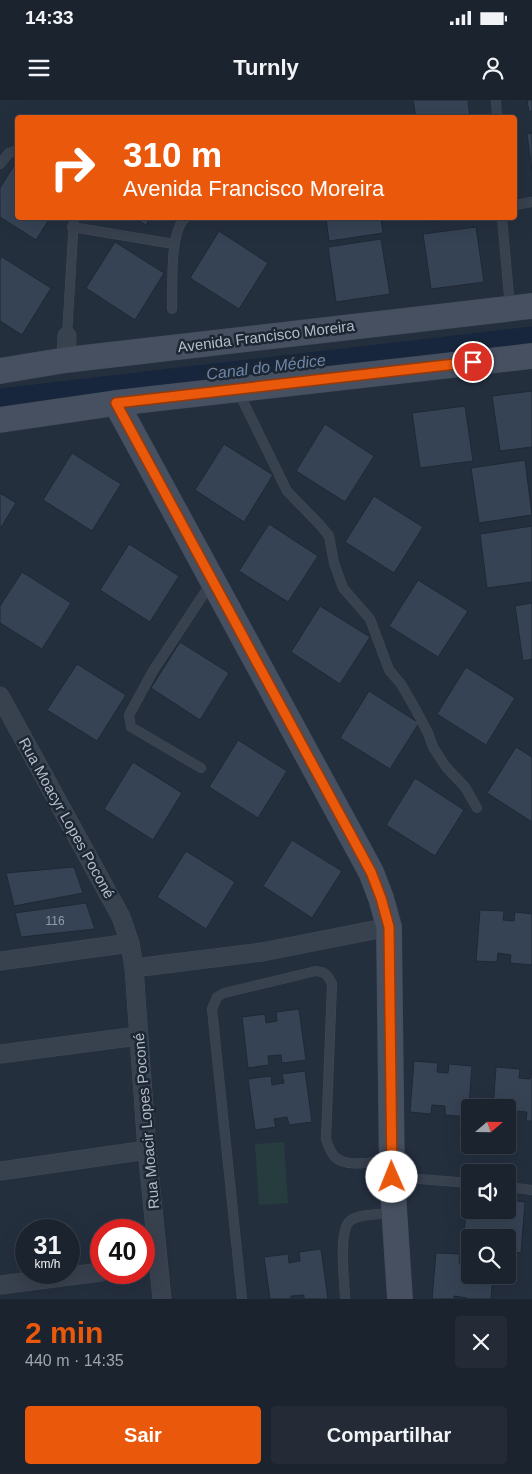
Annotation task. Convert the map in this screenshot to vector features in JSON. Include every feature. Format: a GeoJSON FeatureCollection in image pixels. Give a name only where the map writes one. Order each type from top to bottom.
{"type":"FeatureCollection","features":[{"type":"Feature","properties":{"kind":"street","name":"Avenida Francisco Moreira"},"geometry":{"type":"LineString","coordinates":[[0,371],[66,348],[521,307]]}},
{"type":"Feature","properties":{"kind":"street"},"geometry":{"type":"LineString","coordinates":[[0,420],[116,403],[532,356]]}},
{"type":"Feature","properties":{"kind":"street"},"geometry":{"type":"LineString","coordinates":[[116,403],[371,872],[381,898],[389,927],[392,1168],[400,1299]]}},
{"type":"Feature","properties":{"kind":"street","name":"Rua Moacyr Lopes Poconé"},"geometry":{"type":"LineString","coordinates":[[0,696],[121,916],[130,943]]}},
{"type":"Feature","properties":{"kind":"street"},"geometry":{"type":"LineString","coordinates":[[134,968],[262,952],[389,927]]}},
{"type":"Feature","properties":{"kind":"street"},"geometry":{"type":"LineString","coordinates":[[0,961],[130,943]]}},
{"type":"Feature","properties":{"kind":"street","name":"Rua Moacir Lopes Poconé"},"geometry":{"type":"LineString","coordinates":[[130,943],[134,968],[147,1150],[149,1219]]}},
{"type":"Feature","properties":{"kind":"street"},"geometry":{"type":"LineString","coordinates":[[0,1054],[138,1036]]}},
{"type":"Feature","properties":{"kind":"street"},"geometry":{"type":"LineString","coordinates":[[0,1171],[147,1150]]}},
{"type":"Feature","properties":{"kind":"street"},"geometry":{"type":"LineString","coordinates":[[0,1285],[90,1273]]}},
{"type":"Feature","properties":{"kind":"street","name":"Rua Moacir Lopes Poconé"},"geometry":{"type":"LineString","coordinates":[[155,1278],[162,1299]]}},
{"type":"Feature","properties":{"kind":"lane"},"geometry":{"type":"LineString","coordinates":[[496,100],[497,115]]}},
{"type":"Feature","properties":{"kind":"lane"},"geometry":{"type":"LineString","coordinates":[[0,164],[9,153],[15,151]]}},
{"type":"Feature","properties":{"kind":"lane"},"geometry":{"type":"LineString","coordinates":[[517,205],[532,202]]}},
{"type":"Feature","properties":{"kind":"lane"},"geometry":{"type":"LineString","coordinates":[[66,348],[74,220]]}},
{"type":"Feature","properties":{"kind":"lane"},"geometry":{"type":"LineString","coordinates":[[172,309],[174,244],[182,220]]}},
{"type":"Feature","properties":{"kind":"lane"},"geometry":{"type":"LineString","coordinates":[[502,220],[521,307]]}},
{"type":"Feature","properties":{"kind":"lane"},"geometry":{"type":"LineString","coordinates":[[72,228],[174,244]]}},
{"type":"Feature","properties":{"kind":"lane"},"geometry":{"type":"LineString","coordinates":[[237,389],[287,491],[328,536],[334,563],[344,588],[370,619],[375,629],[380,651],[389,670],[401,684],[416,710],[437,754],[446,767],[465,787],[477,808]]}},
{"type":"Feature","properties":{"kind":"lane"},"geometry":{"type":"LineString","coordinates":[[201,768],[131,727],[129,715],[153,671],[213,581]]}},
{"type":"Feature","properties":{"kind":"lane"},"geometry":{"type":"LineString","coordinates":[[242,1299],[212,1009],[217,997],[224,993],[316,971],[324,972],[332,984],[326,1139],[331,1152],[337,1159],[349,1164],[392,1168],[461,1182]]}},
{"type":"Feature","properties":{"kind":"lane"},"geometry":{"type":"LineString","coordinates":[[516,1188],[532,1190]]}},
{"type":"Feature","properties":{"kind":"lane"},"geometry":{"type":"LineString","coordinates":[[345,1299],[342,1235],[346,1224],[360,1217],[394,1213]]}},
{"type":"Feature","properties":{"kind":"green space"},"geometry":{"type":"Polygon","coordinates":[[[284,1142],[288,1203],[259,1205],[255,1144],[284,1142]]]}},
{"type":"Feature","properties":{"kind":"building"},"geometry":{"type":"Polygon","coordinates":[[[413,100],[468,100],[470,115],[416,115],[413,100]]]}},
{"type":"Feature","properties":{"kind":"building"},"geometry":{"type":"Polygon","coordinates":[[[527,100],[532,100],[532,111],[529,112],[527,100]]]}},
{"type":"Feature","properties":{"kind":"building"},"geometry":{"type":"Polygon","coordinates":[[[532,133],[532,171],[527,134],[532,133]]]}},
{"type":"Feature","properties":{"kind":"building"},"geometry":{"type":"Polygon","coordinates":[[[15,164],[15,220],[49,220],[36,240],[0,217],[0,188],[15,164]]]}},
{"type":"Feature","properties":{"kind":"building"},"geometry":{"type":"Polygon","coordinates":[[[137,220],[149,220],[146,225],[137,220]]]}},
{"type":"Feature","properties":{"kind":"building"},"geometry":{"type":"Polygon","coordinates":[[[326,220],[381,220],[383,233],[329,241],[326,220]]]}},
{"type":"Feature","properties":{"kind":"building"},"geometry":{"type":"Polygon","coordinates":[[[476,227],[484,282],[431,289],[423,234],[476,227]]]}},
{"type":"Feature","properties":{"kind":"building"},"geometry":{"type":"Polygon","coordinates":[[[219,231],[268,263],[239,309],[190,278],[219,231]]]}},
{"type":"Feature","properties":{"kind":"building"},"geometry":{"type":"Polygon","coordinates":[[[381,239],[390,294],[336,302],[328,247],[381,239]]]}},
{"type":"Feature","properties":{"kind":"building"},"geometry":{"type":"Polygon","coordinates":[[[115,242],[164,273],[135,320],[86,288],[115,242]]]}},
{"type":"Feature","properties":{"kind":"building"},"geometry":{"type":"Polygon","coordinates":[[[2,257],[51,288],[22,335],[0,321],[0,260],[2,257]]]}},
{"type":"Feature","properties":{"kind":"building"},"geometry":{"type":"Polygon","coordinates":[[[532,391],[532,447],[500,451],[492,396],[532,391]]]}},
{"type":"Feature","properties":{"kind":"building"},"geometry":{"type":"Polygon","coordinates":[[[465,406],[473,461],[420,468],[412,413],[465,406]]]}},
{"type":"Feature","properties":{"kind":"building"},"geometry":{"type":"Polygon","coordinates":[[[325,424],[374,456],[345,502],[296,471],[325,424]]]}},
{"type":"Feature","properties":{"kind":"building"},"geometry":{"type":"Polygon","coordinates":[[[224,444],[273,475],[244,522],[195,490],[224,444]]]}},
{"type":"Feature","properties":{"kind":"building"},"geometry":{"type":"Polygon","coordinates":[[[72,453],[121,484],[92,531],[43,500],[72,453]]]}},
{"type":"Feature","properties":{"kind":"building"},"geometry":{"type":"Polygon","coordinates":[[[525,460],[532,515],[479,523],[471,468],[525,460]]]}},
{"type":"Feature","properties":{"kind":"building"},"geometry":{"type":"Polygon","coordinates":[[[0,493],[16,503],[0,529],[0,493]]]}},
{"type":"Feature","properties":{"kind":"building"},"geometry":{"type":"Polygon","coordinates":[[[374,496],[423,527],[394,573],[345,542],[374,496]]]}},
{"type":"Feature","properties":{"kind":"building"},"geometry":{"type":"Polygon","coordinates":[[[269,524],[318,556],[288,602],[239,571],[269,524]]]}},
{"type":"Feature","properties":{"kind":"building"},"geometry":{"type":"Polygon","coordinates":[[[532,526],[532,582],[487,588],[480,534],[532,526]]]}},
{"type":"Feature","properties":{"kind":"building"},"geometry":{"type":"Polygon","coordinates":[[[129,544],[179,576],[150,622],[100,590],[129,544]]]}},
{"type":"Feature","properties":{"kind":"building"},"geometry":{"type":"Polygon","coordinates":[[[22,572],[71,603],[42,649],[0,623],[0,606],[22,572]]]}},
{"type":"Feature","properties":{"kind":"building"},"geometry":{"type":"Polygon","coordinates":[[[418,580],[468,611],[438,657],[389,626],[418,580]]]}},
{"type":"Feature","properties":{"kind":"building"},"geometry":{"type":"Polygon","coordinates":[[[532,603],[532,659],[523,661],[515,606],[532,603]]]}},
{"type":"Feature","properties":{"kind":"building"},"geometry":{"type":"Polygon","coordinates":[[[320,606],[370,637],[340,684],[291,652],[320,606]]]}},
{"type":"Feature","properties":{"kind":"building"},"geometry":{"type":"Polygon","coordinates":[[[180,642],[229,673],[200,720],[151,688],[180,642]]]}},
{"type":"Feature","properties":{"kind":"building"},"geometry":{"type":"Polygon","coordinates":[[[77,664],[126,695],[97,741],[47,710],[77,664]]]}},
{"type":"Feature","properties":{"kind":"building"},"geometry":{"type":"Polygon","coordinates":[[[466,667],[515,698],[486,745],[437,714],[466,667]]]}},
{"type":"Feature","properties":{"kind":"building"},"geometry":{"type":"Polygon","coordinates":[[[369,691],[419,723],[390,769],[340,738],[369,691]]]}},
{"type":"Feature","properties":{"kind":"building"},"geometry":{"type":"Polygon","coordinates":[[[238,740],[287,771],[258,818],[209,787],[238,740]]]}},
{"type":"Feature","properties":{"kind":"building"},"geometry":{"type":"Polygon","coordinates":[[[516,747],[532,757],[532,822],[487,793],[516,747]]]}},
{"type":"Feature","properties":{"kind":"building"},"geometry":{"type":"Polygon","coordinates":[[[133,762],[182,793],[153,840],[104,809],[133,762]]]}},
{"type":"Feature","properties":{"kind":"building"},"geometry":{"type":"Polygon","coordinates":[[[415,778],[464,810],[435,856],[386,825],[415,778]]]}},
{"type":"Feature","properties":{"kind":"building"},"geometry":{"type":"Polygon","coordinates":[[[292,840],[342,871],[312,918],[263,886],[292,840]]]}},
{"type":"Feature","properties":{"kind":"building"},"geometry":{"type":"Polygon","coordinates":[[[186,851],[235,882],[206,929],[157,897],[186,851]]]}},
{"type":"Feature","properties":{"kind":"building"},"geometry":{"type":"Polygon","coordinates":[[[74,867],[83,893],[14,906],[6,873],[74,867]]]}},
{"type":"Feature","properties":{"kind":"building"},"geometry":{"type":"Polygon","coordinates":[[[86,903],[95,929],[21,937],[15,913],[86,903]]]}},
{"type":"Feature","properties":{"kind":"building"},"geometry":{"type":"Polygon","coordinates":[[[480,910],[504,911],[503,920],[514,921],[515,912],[532,914],[532,965],[510,963],[511,955],[498,953],[497,962],[476,961],[480,910]]]}},
{"type":"Feature","properties":{"kind":"building"},"geometry":{"type":"Polygon","coordinates":[[[299,1009],[306,1060],[282,1063],[281,1055],[268,1056],[269,1065],[248,1068],[242,1017],[265,1014],[266,1023],[277,1021],[276,1012],[299,1009]]]}},
{"type":"Feature","properties":{"kind":"building"},"geometry":{"type":"Polygon","coordinates":[[[414,1061],[438,1063],[437,1072],[448,1073],[449,1064],[472,1066],[469,1099],[461,1099],[461,1116],[445,1115],[445,1106],[432,1105],[431,1114],[410,1112],[414,1061]]]}},
{"type":"Feature","properties":{"kind":"building"},"geometry":{"type":"Polygon","coordinates":[[[496,1067],[520,1069],[519,1078],[530,1079],[532,1070],[532,1121],[526,1121],[527,1112],[516,1111],[516,1099],[494,1099],[496,1067]]]}},
{"type":"Feature","properties":{"kind":"building"},"geometry":{"type":"Polygon","coordinates":[[[305,1071],[312,1122],[289,1125],[287,1117],[274,1119],[276,1127],[255,1130],[248,1079],[271,1076],[272,1085],[284,1083],[282,1074],[305,1071]]]}},
{"type":"Feature","properties":{"kind":"building"},"geometry":{"type":"Polygon","coordinates":[[[516,1201],[525,1202],[521,1253],[516,1252],[516,1229],[464,1229],[465,1219],[516,1219],[516,1201]]]}},
{"type":"Feature","properties":{"kind":"building"},"geometry":{"type":"Polygon","coordinates":[[[321,1249],[328,1299],[304,1299],[304,1295],[291,1296],[291,1299],[270,1299],[264,1257],[288,1254],[289,1263],[300,1261],[299,1252],[321,1249]]]}},
{"type":"Feature","properties":{"kind":"building"},"geometry":{"type":"Polygon","coordinates":[[[436,1253],[460,1254],[461,1284],[492,1284],[491,1299],[467,1299],[454,1296],[454,1299],[432,1299],[436,1253]]]}},
{"type":"Feature","properties":{"kind":"waterway","name":"Canal do Médice"},"geometry":{"type":"LineString","coordinates":[[0,398],[532,336]]}},
{"type":"Feature","properties":{"kind":"route"},"geometry":{"type":"LineString","coordinates":[[392,1177],[389,927],[381,898],[371,872],[116,403],[473,362]]}}]}
